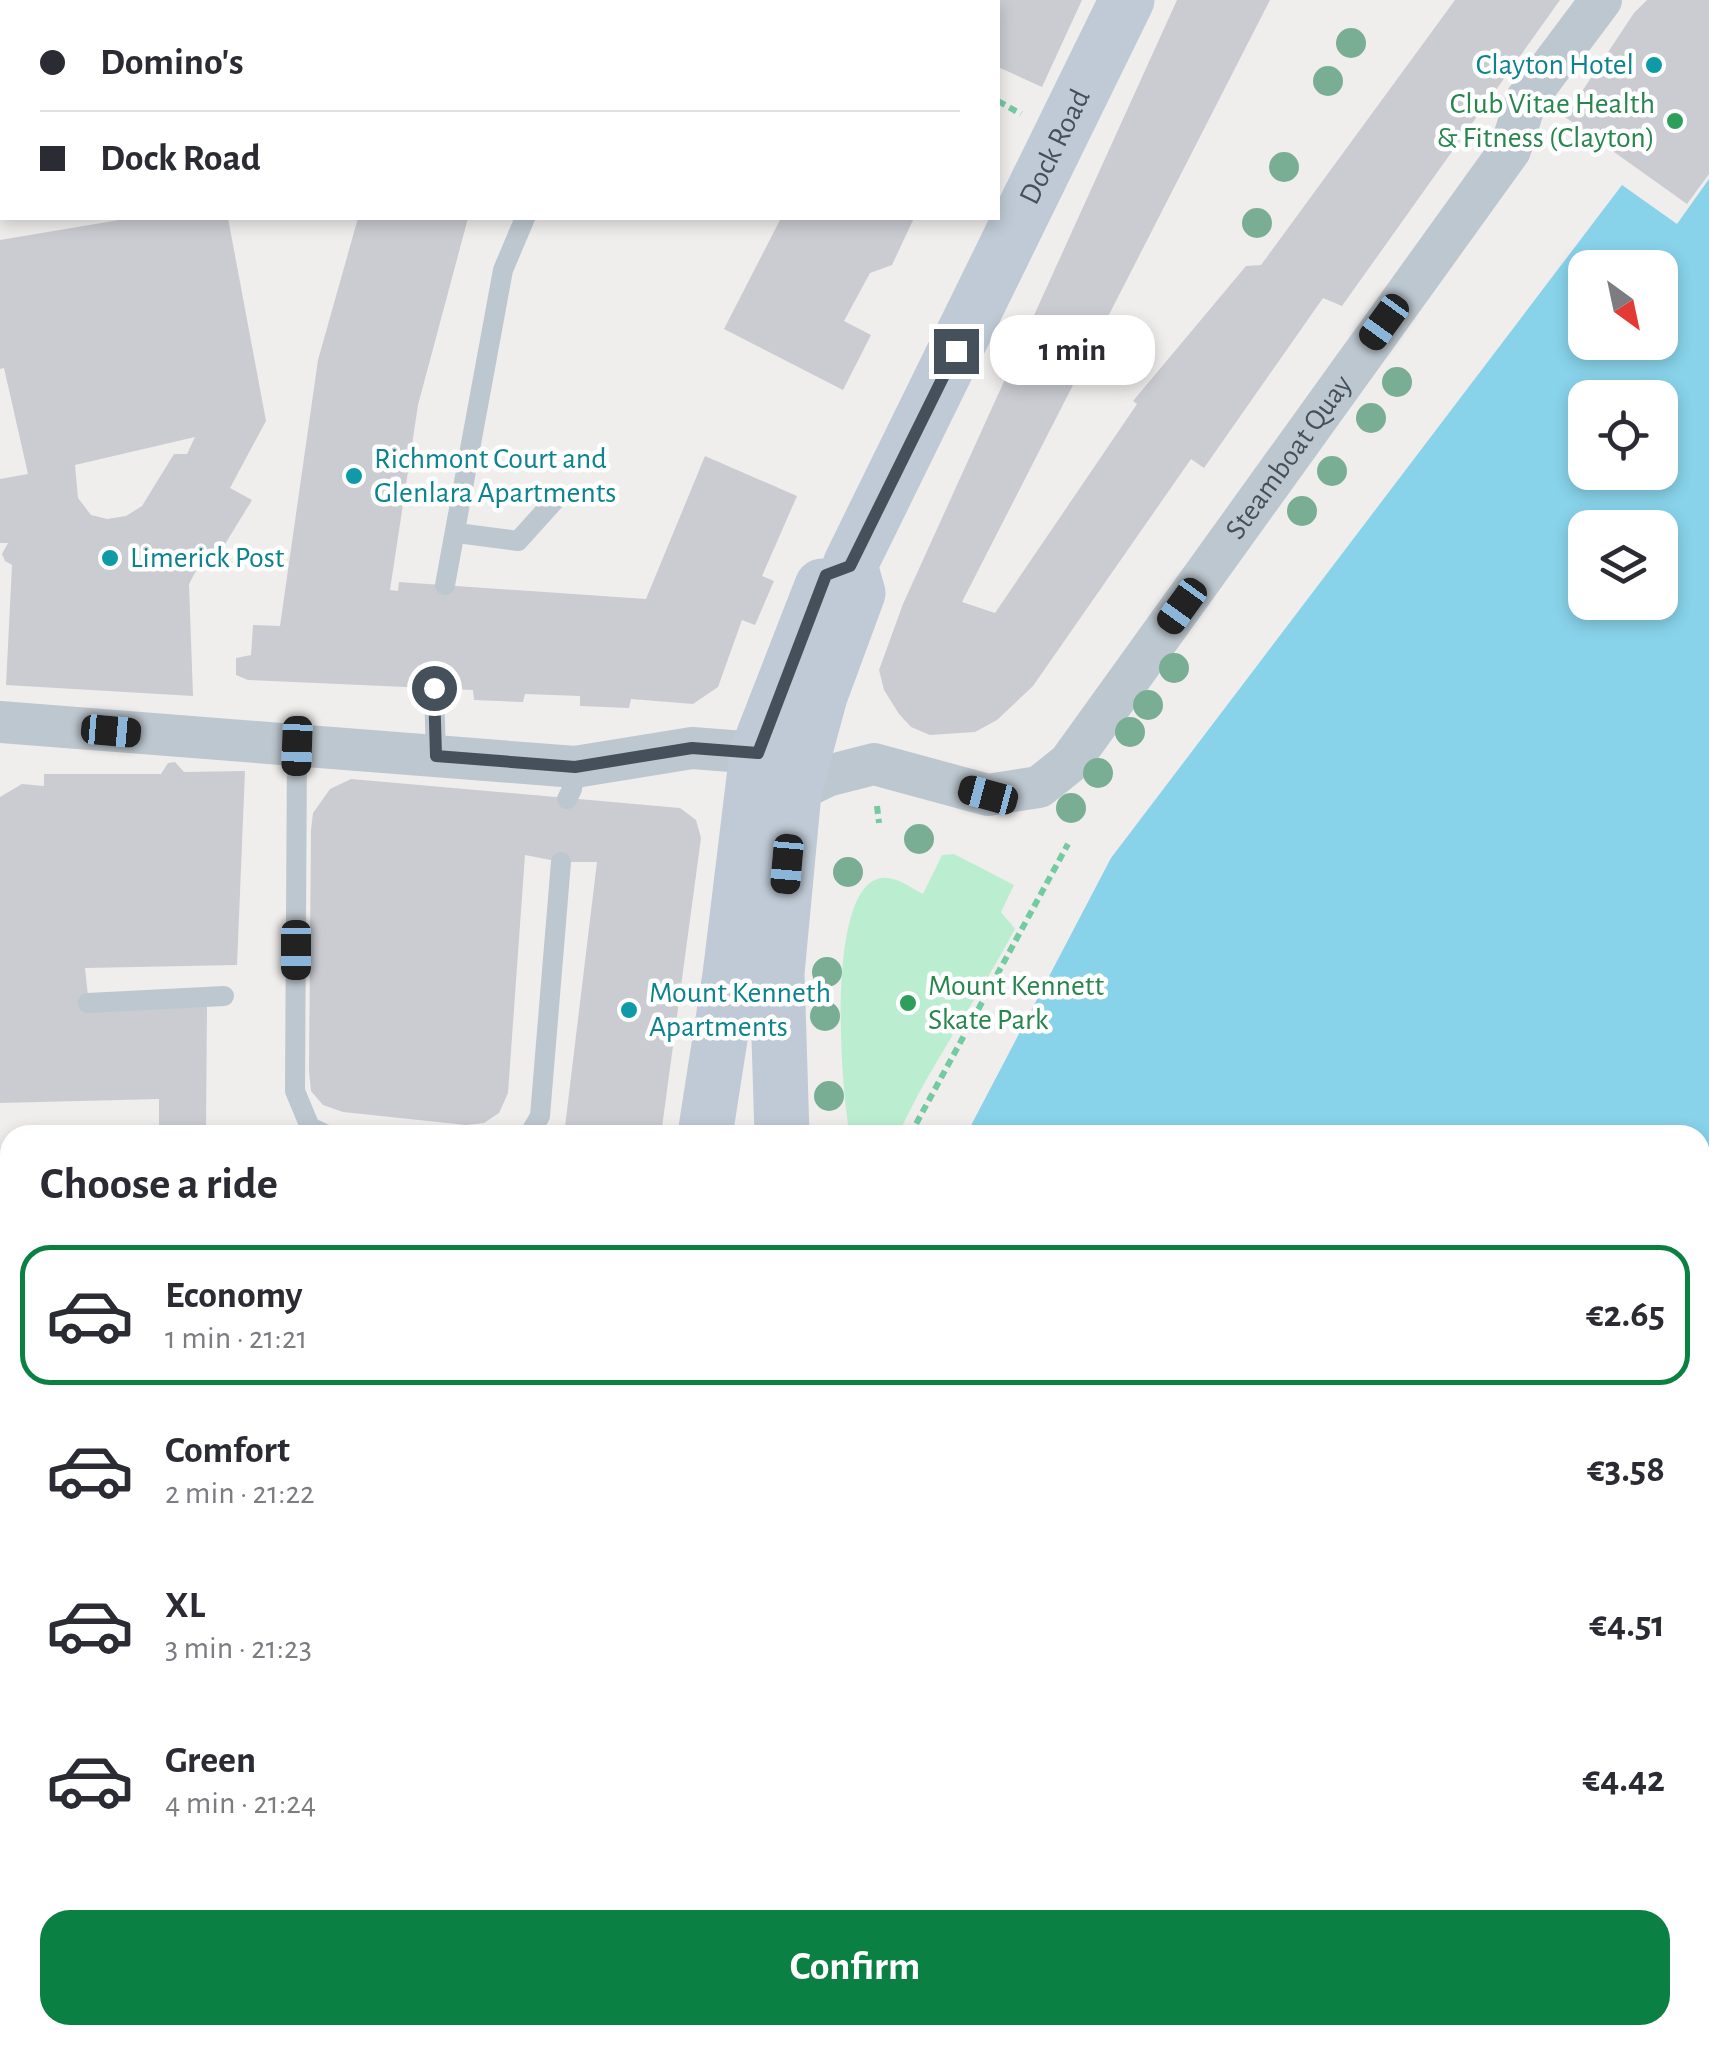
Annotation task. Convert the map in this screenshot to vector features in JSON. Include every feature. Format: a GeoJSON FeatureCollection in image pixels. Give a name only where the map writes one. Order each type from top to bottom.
{"type":"FeatureCollection","features":[{"type":"Feature","properties":{"kind":"main road","name":"Dock Road"},"geometry":{"type":"LineString","coordinates":[[782,1125],[777,973],[794,792],[820,696],[858,592],[850,566],[1126,0]]}},
{"type":"Feature","properties":{"kind":"main road","name":"Dock Road"},"geometry":{"type":"LineString","coordinates":[[707,1125],[758,753],[826,575],[850,566]]}},
{"type":"Feature","properties":{"kind":"street","name":"Steamboat Quay"},"geometry":{"type":"LineString","coordinates":[[794,792],[828,776],[874,764],[988,795],[1038,786],[1070,763],[1510,150],[1526,100],[1601,0]]}},
{"type":"Feature","properties":{"kind":"street"},"geometry":{"type":"LineString","coordinates":[[0,722],[436,756],[571,783],[692,748],[758,753]]}},
{"type":"Feature","properties":{"kind":"lane"},"geometry":{"type":"LineString","coordinates":[[445,585],[503,270],[524,220]]}},
{"type":"Feature","properties":{"kind":"lane"},"geometry":{"type":"LineString","coordinates":[[457,532],[518,540],[555,500]]}},
{"type":"Feature","properties":{"kind":"lane"},"geometry":{"type":"LineString","coordinates":[[434,688],[436,756]]}},
{"type":"Feature","properties":{"kind":"lane"},"geometry":{"type":"LineString","coordinates":[[297,746],[300,867],[294,1091],[309,1125]]}},
{"type":"Feature","properties":{"kind":"lane"},"geometry":{"type":"LineString","coordinates":[[534,1125],[540,1116],[562,862]]}},
{"type":"Feature","properties":{"kind":"lane"},"geometry":{"type":"LineString","coordinates":[[88,1003],[224,996]]}},
{"type":"Feature","properties":{"kind":"path"},"geometry":{"type":"LineString","coordinates":[[915,1125],[1068,844]]}},
{"type":"Feature","properties":{"kind":"green space","name":"Mount Kennett Skate Park"},"geometry":{"type":"Polygon","coordinates":[[[954,854],[1014,885],[1001,912],[1015,929],[903,1125],[848,1125],[841,994],[851,916],[863,890],[881,878],[898,880],[923,894],[942,855],[954,854]]]}},
{"type":"Feature","properties":{"kind":"water"},"geometry":{"type":"Polygon","coordinates":[[[1709,179],[1709,1125],[971,1125],[1111,858],[1568,256],[1568,360],[1678,360],[1678,250],[1573,250],[1622,185],[1677,224],[1709,179]]]}},
{"type":"Feature","properties":{"kind":"building"},"geometry":{"type":"Polygon","coordinates":[[[1000,0],[1082,0],[1042,87],[1000,68],[1000,0]]]}},
{"type":"Feature","properties":{"kind":"building"},"geometry":{"type":"Polygon","coordinates":[[[1177,0],[1270,0],[962,602],[995,613],[1137,404],[1133,401],[1246,266],[1261,265],[1455,0],[1560,0],[1342,306],[1323,298],[1204,468],[1191,459],[1033,686],[997,720],[975,732],[930,735],[911,727],[899,714],[884,690],[879,670],[903,604],[1177,0]]]}},
{"type":"Feature","properties":{"kind":"building","name":"Clayton Hotel"},"geometry":{"type":"Polygon","coordinates":[[[1647,0],[1709,0],[1709,174],[1687,204],[1565,117],[1634,13],[1647,0]]]}},
{"type":"Feature","properties":{"kind":"building"},"geometry":{"type":"Polygon","coordinates":[[[119,220],[228,220],[266,421],[230,488],[252,500],[211,567],[200,563],[189,584],[193,696],[6,685],[12,565],[2,554],[8,543],[0,543],[0,479],[28,474],[4,368],[0,369],[0,240],[119,220]],[[195,437],[75,465],[78,498],[91,515],[107,519],[126,516],[142,506],[174,454],[187,454],[195,437]]]}},
{"type":"Feature","properties":{"kind":"building","name":"Richmont Court and Glenlara Apartments"},"geometry":{"type":"Polygon","coordinates":[[[357,220],[467,220],[418,405],[390,590],[398,591],[399,582],[646,599],[705,456],[797,496],[762,576],[774,581],[755,625],[742,620],[718,687],[693,704],[631,699],[629,708],[580,706],[580,696],[525,694],[523,702],[474,700],[473,690],[248,680],[236,675],[236,658],[251,655],[253,625],[280,626],[318,360],[357,220]]]}},
{"type":"Feature","properties":{"kind":"building"},"geometry":{"type":"Polygon","coordinates":[[[780,220],[913,220],[892,265],[870,273],[844,321],[871,335],[843,390],[724,329],[780,220]]]}},
{"type":"Feature","properties":{"kind":"building"},"geometry":{"type":"Polygon","coordinates":[[[175,762],[184,772],[245,771],[237,965],[85,968],[89,1006],[207,1003],[206,1125],[159,1125],[159,1099],[0,1103],[0,797],[22,784],[44,786],[44,774],[161,774],[168,763],[175,762]]]}},
{"type":"Feature","properties":{"kind":"building"},"geometry":{"type":"Polygon","coordinates":[[[351,779],[680,808],[696,820],[701,838],[662,1125],[565,1125],[597,862],[561,862],[525,855],[508,1093],[499,1113],[484,1123],[466,1125],[343,1112],[323,1105],[311,1091],[309,1071],[311,830],[313,813],[330,789],[351,779]]]}},
{"type":"Feature","properties":{"kind":"place","name":"Clayton Hotel"},"geometry":{"type":"Point","coordinates":[1654,65]}},
{"type":"Feature","properties":{"kind":"place","name":"Club Vitae Health & Fitness (Clayton)"},"geometry":{"type":"Point","coordinates":[1675,121]}},
{"type":"Feature","properties":{"kind":"place","name":"Richmont Court and Glenlara Apartments"},"geometry":{"type":"Point","coordinates":[354,476]}},
{"type":"Feature","properties":{"kind":"place","name":"Limerick Post"},"geometry":{"type":"Point","coordinates":[110,558]}},
{"type":"Feature","properties":{"kind":"place","name":"Mount Kennett Skate Park"},"geometry":{"type":"Point","coordinates":[908,1003]}},
{"type":"Feature","properties":{"kind":"place","name":"Mount Kenneth Apartments"},"geometry":{"type":"Point","coordinates":[629,1010]}},
{"type":"Feature","properties":{"kind":"route"},"geometry":{"type":"LineString","coordinates":[[434,688],[436,756],[575,767],[692,748],[758,753],[826,575],[850,566],[956,351]]}}]}
